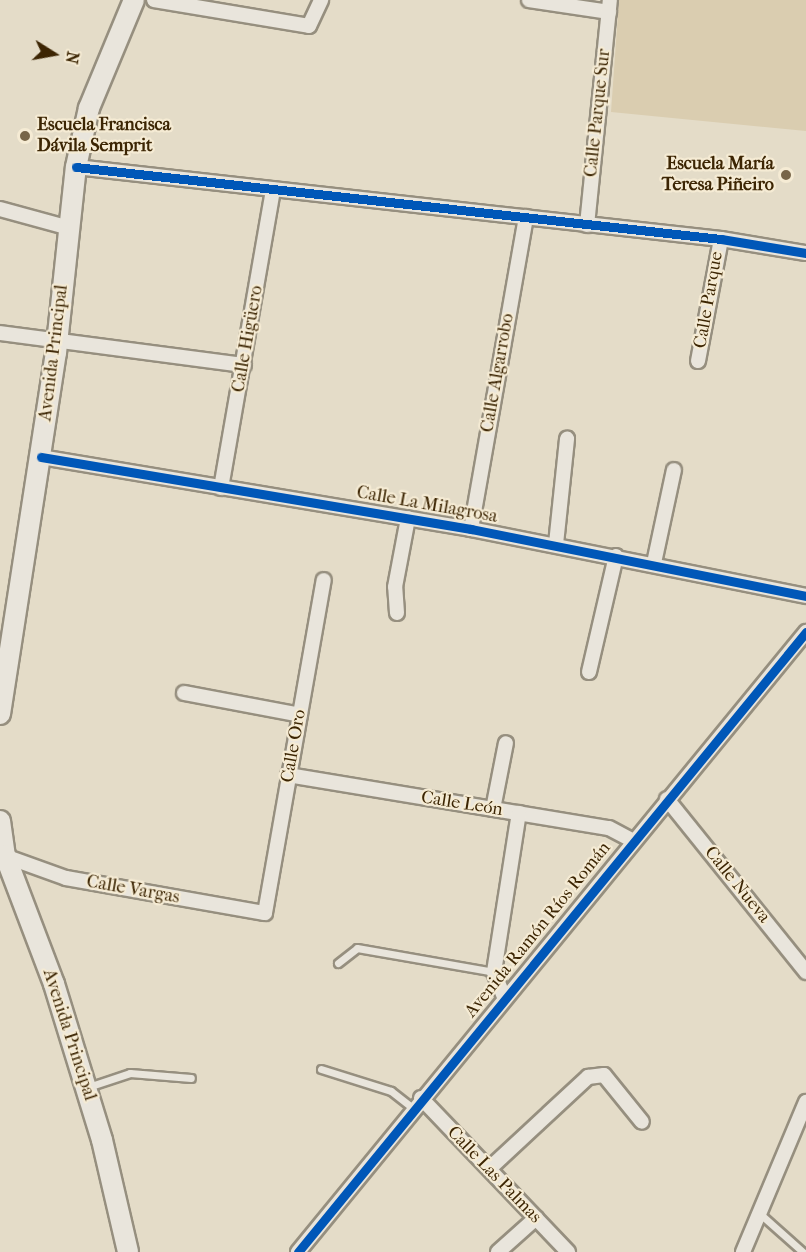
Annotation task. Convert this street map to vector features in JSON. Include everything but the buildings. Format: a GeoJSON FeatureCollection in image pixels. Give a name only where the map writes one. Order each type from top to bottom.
{"type":"FeatureCollection","features":[{"type":"Feature","properties":{"kind":"street","name":"Avenida Principal"},"geometry":{"type":"LineString","coordinates":[[0,714],[41,457],[76,167],[88,108],[134,0]]}},
{"type":"Feature","properties":{"kind":"street"},"geometry":{"type":"LineString","coordinates":[[154,0],[309,26],[321,0]]}},
{"type":"Feature","properties":{"kind":"street"},"geometry":{"type":"LineString","coordinates":[[529,0],[609,6]]}},
{"type":"Feature","properties":{"kind":"street","name":"Calle Parque Sur"},"geometry":{"type":"LineString","coordinates":[[587,225],[609,6]]}},
{"type":"Feature","properties":{"kind":"street"},"geometry":{"type":"LineString","coordinates":[[76,167],[721,239],[806,253]]}},
{"type":"Feature","properties":{"kind":"street","name":"Calle Higüero"},"geometry":{"type":"LineString","coordinates":[[221,488],[273,189]]}},
{"type":"Feature","properties":{"kind":"street"},"geometry":{"type":"LineString","coordinates":[[0,209],[70,228]]}},
{"type":"Feature","properties":{"kind":"street","name":"Calle Algarrobo"},"geometry":{"type":"LineString","coordinates":[[471,529],[526,217]]}},
{"type":"Feature","properties":{"kind":"street","name":"Calle Parque"},"geometry":{"type":"LineString","coordinates":[[698,361],[721,239]]}},
{"type":"Feature","properties":{"kind":"street"},"geometry":{"type":"LineString","coordinates":[[0,333],[244,364]]}},
{"type":"Feature","properties":{"kind":"street"},"geometry":{"type":"LineString","coordinates":[[556,544],[567,439]]}},
{"type":"Feature","properties":{"kind":"street","name":"Calle La Milagrosa"},"geometry":{"type":"LineString","coordinates":[[41,457],[556,544],[806,596]]}},
{"type":"Feature","properties":{"kind":"street"},"geometry":{"type":"LineString","coordinates":[[654,563],[674,470]]}},
{"type":"Feature","properties":{"kind":"street"},"geometry":{"type":"LineString","coordinates":[[397,613],[396,587],[408,518]]}},
{"type":"Feature","properties":{"kind":"street"},"geometry":{"type":"LineString","coordinates":[[589,672],[616,556]]}},
{"type":"Feature","properties":{"kind":"street","name":"Calle Oro"},"geometry":{"type":"LineString","coordinates":[[265,913],[324,580]]}},
{"type":"Feature","properties":{"kind":"street","name":"Avenida Ramón Ríos Román"},"geometry":{"type":"LineString","coordinates":[[298,1252],[417,1103],[806,632]]}},
{"type":"Feature","properties":{"kind":"street"},"geometry":{"type":"LineString","coordinates":[[184,693],[300,714]]}},
{"type":"Feature","properties":{"kind":"street"},"geometry":{"type":"LineString","coordinates":[[493,809],[506,743]]}},
{"type":"Feature","properties":{"kind":"street","name":"Calle León"},"geometry":{"type":"LineString","coordinates":[[288,775],[609,828],[633,841]]}},
{"type":"Feature","properties":{"kind":"street","name":"Calle Nueva"},"geometry":{"type":"LineString","coordinates":[[668,799],[806,972]]}},
{"type":"Feature","properties":{"kind":"street"},"geometry":{"type":"LineString","coordinates":[[504,997],[494,972],[519,813]]}},
{"type":"Feature","properties":{"kind":"street","name":"Avenida Principal"},"geometry":{"type":"LineString","coordinates":[[0,821],[3,855],[86,1088],[128,1252]]}},
{"type":"Feature","properties":{"kind":"street","name":"Calle Vargas"},"geometry":{"type":"LineString","coordinates":[[3,855],[66,878],[265,913]]}},
{"type":"Feature","properties":{"kind":"street"},"geometry":{"type":"LineString","coordinates":[[490,1168],[588,1077],[603,1075],[642,1122]]}},
{"type":"Feature","properties":{"kind":"street"},"geometry":{"type":"LineString","coordinates":[[743,1252],[806,1102]]}},
{"type":"Feature","properties":{"kind":"street","name":"Calle Las Palmas"},"geometry":{"type":"LineString","coordinates":[[417,1103],[490,1168],[568,1252]]}},
{"type":"Feature","properties":{"kind":"street"},"geometry":{"type":"LineString","coordinates":[[498,1252],[536,1218]]}},
{"type":"Feature","properties":{"kind":"lane"},"geometry":{"type":"LineString","coordinates":[[338,963],[357,948],[494,972]]}},
{"type":"Feature","properties":{"kind":"lane"},"geometry":{"type":"LineString","coordinates":[[321,1069],[391,1091],[417,1103]]}},
{"type":"Feature","properties":{"kind":"lane"},"geometry":{"type":"LineString","coordinates":[[86,1088],[130,1073],[190,1078]]}},
{"type":"Feature","properties":{"kind":"lane"},"geometry":{"type":"LineString","coordinates":[[759,1213],[803,1252]]}},
{"type":"Feature","properties":{"kind":"shaded area"},"geometry":{"type":"Polygon","coordinates":[[[619,0],[806,0],[806,131],[611,112],[619,0]]]}},
{"type":"Feature","properties":{"kind":"cycle path"},"geometry":{"type":"LineString","coordinates":[[76,167],[721,239],[806,253]]}},
{"type":"Feature","properties":{"kind":"cycle path"},"geometry":{"type":"LineString","coordinates":[[41,457],[471,529],[806,596]]}},
{"type":"Feature","properties":{"kind":"cycle path"},"geometry":{"type":"LineString","coordinates":[[298,1252],[806,632]]}},
{"type":"Feature","properties":{"kind":"place","name":"Escuela Francisca Dávila Semprit"},"geometry":{"type":"Point","coordinates":[25,136]}},
{"type":"Feature","properties":{"kind":"place","name":"Escuela María Teresa Piñeiro"},"geometry":{"type":"Point","coordinates":[786,175]}}]}
